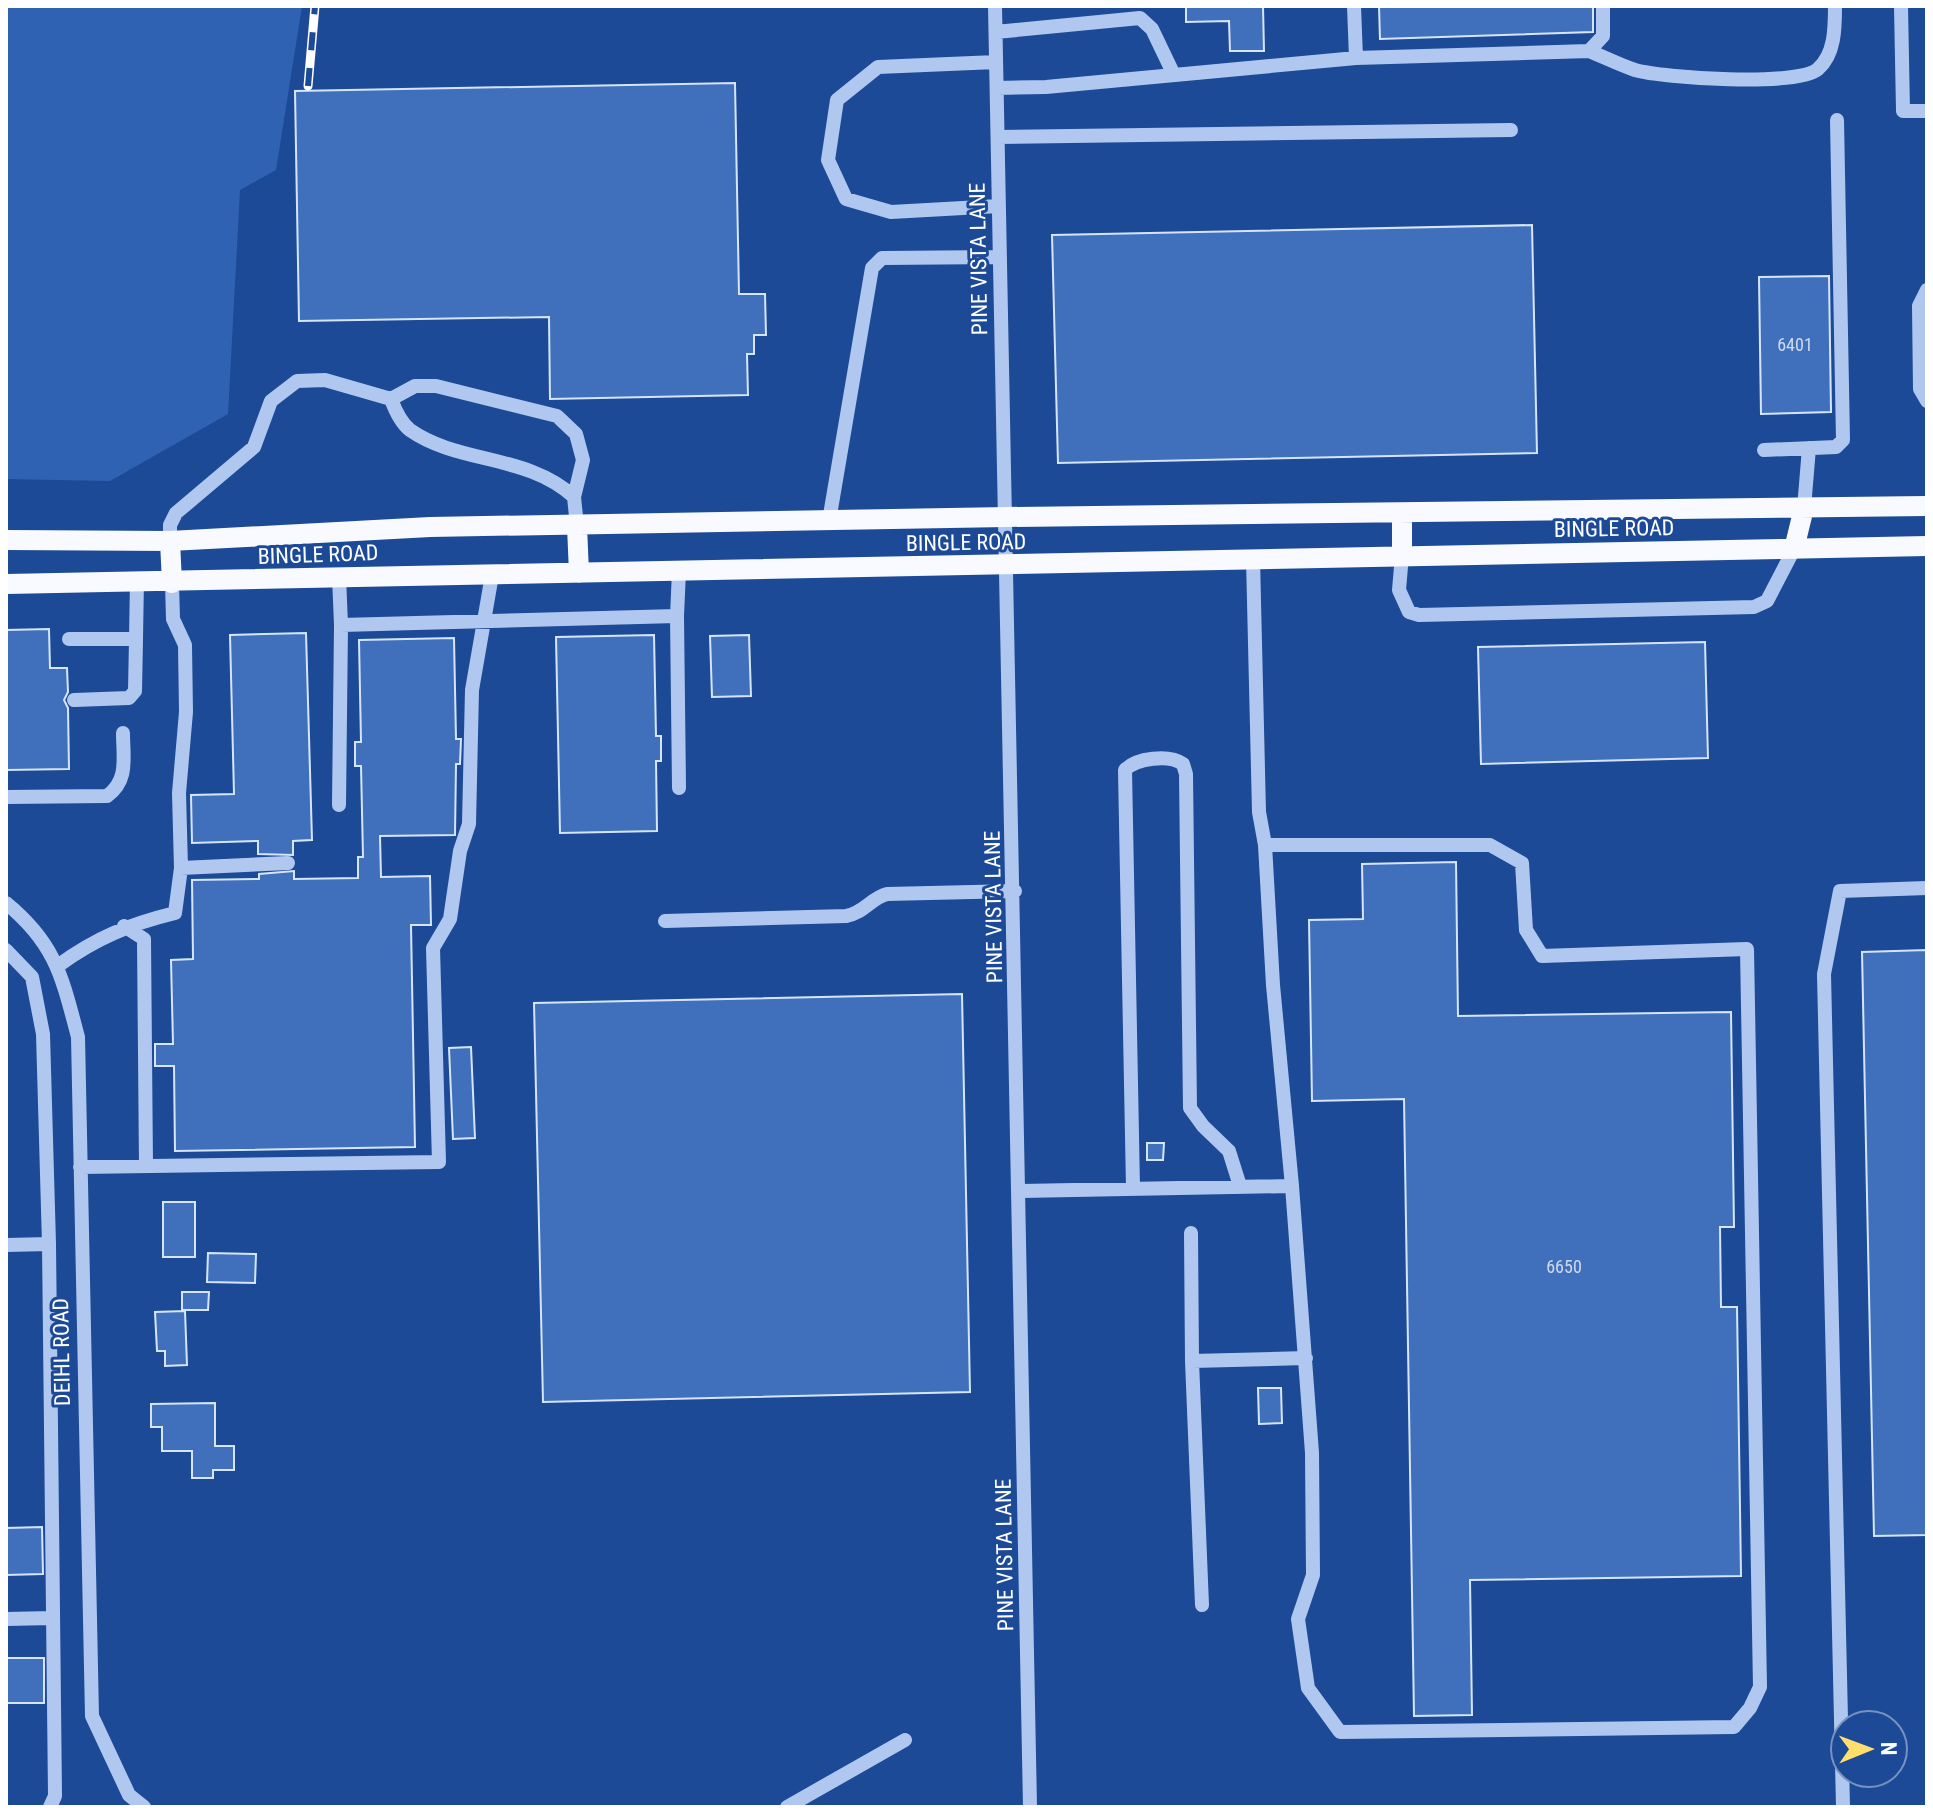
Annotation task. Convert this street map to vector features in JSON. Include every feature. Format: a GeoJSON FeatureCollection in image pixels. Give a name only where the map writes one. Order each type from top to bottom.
{"type":"FeatureCollection","features":[{"type":"Feature","properties":{"kind":"main road","name":"BINGLE ROAD"},"geometry":{"type":"LineString","coordinates":[[6,540],[170,541],[430,527],[1927,506]]}},
{"type":"Feature","properties":{"kind":"main road"},"geometry":{"type":"LineString","coordinates":[[1794,549],[1804,508]]}},
{"type":"Feature","properties":{"kind":"main road"},"geometry":{"type":"LineString","coordinates":[[1402,513],[1402,555]]}},
{"type":"Feature","properties":{"kind":"main road"},"geometry":{"type":"LineString","coordinates":[[577,526],[579,573]]}},
{"type":"Feature","properties":{"kind":"main road"},"geometry":{"type":"LineString","coordinates":[[170,541],[172,583]]}},
{"type":"Feature","properties":{"kind":"main road","name":"BINGLE ROAD"},"geometry":{"type":"LineString","coordinates":[[6,584],[137,579],[172,583],[339,576],[1927,546]]}},
{"type":"Feature","properties":{"kind":"street","name":"PINE VISTA LANE"},"geometry":{"type":"LineString","coordinates":[[995,6],[1021,1191],[1030,1807]]}},
{"type":"Feature","properties":{"kind":"street"},"geometry":{"type":"LineString","coordinates":[[1354,6],[1356,58]]}},
{"type":"Feature","properties":{"kind":"street"},"geometry":{"type":"LineString","coordinates":[[1589,51],[1603,36],[1603,6]]}},
{"type":"Feature","properties":{"kind":"street"},"geometry":{"type":"LineString","coordinates":[[997,88],[1356,58],[1589,51],[1636,70],[1675,77],[1795,77],[1816,71],[1828,56],[1835,28],[1835,6]]}},
{"type":"Feature","properties":{"kind":"street"},"geometry":{"type":"LineString","coordinates":[[1901,6],[1903,111],[1927,111]]}},
{"type":"Feature","properties":{"kind":"street"},"geometry":{"type":"LineString","coordinates":[[996,32],[1140,18],[1152,29],[1174,75]]}},
{"type":"Feature","properties":{"kind":"street"},"geometry":{"type":"LineString","coordinates":[[996,62],[878,67],[837,100],[828,160],[846,199],[891,212],[999,206]]}},
{"type":"Feature","properties":{"kind":"street"},"geometry":{"type":"LineString","coordinates":[[1764,450],[1836,447],[1843,440],[1837,120]]}},
{"type":"Feature","properties":{"kind":"street"},"geometry":{"type":"LineString","coordinates":[[998,137],[1511,130]]}},
{"type":"Feature","properties":{"kind":"street"},"geometry":{"type":"LineString","coordinates":[[829,521],[872,268],[882,258],[1000,257]]}},
{"type":"Feature","properties":{"kind":"street"},"geometry":{"type":"LineString","coordinates":[[1927,290],[1919,306],[1920,389],[1927,401]]}},
{"type":"Feature","properties":{"kind":"street"},"geometry":{"type":"LineString","coordinates":[[170,541],[170,525],[176,513],[254,447],[267,409],[280,391],[309,378],[391,399],[415,386],[436,386],[557,416],[576,434],[583,460],[574,497],[577,526]]}},
{"type":"Feature","properties":{"kind":"street"},"geometry":{"type":"LineString","coordinates":[[391,399],[398,416],[410,430],[444,445],[534,471],[560,484],[574,497]]}},
{"type":"Feature","properties":{"kind":"street"},"geometry":{"type":"LineString","coordinates":[[1804,508],[1809,448]]}},
{"type":"Feature","properties":{"kind":"street"},"geometry":{"type":"LineString","coordinates":[[1402,555],[1399,590],[1405,607],[1414,614],[1434,615],[1754,607],[1767,601],[1794,549]]}},
{"type":"Feature","properties":{"kind":"street"},"geometry":{"type":"LineString","coordinates":[[1253,559],[1259,812],[1265,845],[1273,985],[1312,1453],[1313,1575],[1298,1619],[1308,1688],[1340,1732],[1734,1727],[1750,1708],[1760,1687],[1747,949],[1542,956],[1526,930],[1522,863],[1490,845],[1265,845]]}},
{"type":"Feature","properties":{"kind":"street"},"geometry":{"type":"LineString","coordinates":[[679,571],[679,788]]}},
{"type":"Feature","properties":{"kind":"street"},"geometry":{"type":"LineString","coordinates":[[80,1167],[439,1162],[433,948],[450,919],[460,851],[469,824],[472,690],[481,652],[481,624],[492,575]]}},
{"type":"Feature","properties":{"kind":"street"},"geometry":{"type":"LineString","coordinates":[[339,576],[339,805]]}},
{"type":"Feature","properties":{"kind":"street"},"geometry":{"type":"LineString","coordinates":[[74,700],[129,698],[135,691],[137,579]]}},
{"type":"Feature","properties":{"kind":"street"},"geometry":{"type":"LineString","coordinates":[[59,965],[89,943],[124,926],[175,913],[181,868],[179,793],[186,712],[185,645],[173,619],[172,583]]}},
{"type":"Feature","properties":{"kind":"street"},"geometry":{"type":"LineString","coordinates":[[341,625],[481,624],[677,616]]}},
{"type":"Feature","properties":{"kind":"street"},"geometry":{"type":"LineString","coordinates":[[69,639],[136,639]]}},
{"type":"Feature","properties":{"kind":"street"},"geometry":{"type":"LineString","coordinates":[[6,797],[107,796],[119,787],[123,777],[123,733]]}},
{"type":"Feature","properties":{"kind":"street"},"geometry":{"type":"LineString","coordinates":[[1133,1188],[1125,770],[1140,761],[1157,759],[1177,760],[1183,764],[1186,774],[1190,1108],[1203,1126],[1229,1151],[1240,1186]]}},
{"type":"Feature","properties":{"kind":"street"},"geometry":{"type":"LineString","coordinates":[[181,868],[288,863]]}},
{"type":"Feature","properties":{"kind":"street"},"geometry":{"type":"LineString","coordinates":[[1843,1807],[1824,974],[1840,891],[1927,888]]}},
{"type":"Feature","properties":{"kind":"street"},"geometry":{"type":"LineString","coordinates":[[665,921],[846,916],[858,914],[887,894],[1015,891]]}},
{"type":"Feature","properties":{"kind":"street","name":"DEIHL ROAD"},"geometry":{"type":"LineString","coordinates":[[6,903],[30,923],[59,965],[78,1037],[92,1716],[129,1795],[144,1807]]}},
{"type":"Feature","properties":{"kind":"street"},"geometry":{"type":"LineString","coordinates":[[124,926],[144,939],[146,1166]]}},
{"type":"Feature","properties":{"kind":"street"},"geometry":{"type":"LineString","coordinates":[[6,950],[32,977],[43,1034],[49,1244],[55,1796],[50,1807]]}},
{"type":"Feature","properties":{"kind":"street"},"geometry":{"type":"LineString","coordinates":[[1021,1191],[1292,1186]]}},
{"type":"Feature","properties":{"kind":"street"},"geometry":{"type":"LineString","coordinates":[[1191,1233],[1192,1361],[1202,1605]]}},
{"type":"Feature","properties":{"kind":"street"},"geometry":{"type":"LineString","coordinates":[[6,1245],[49,1244]]}},
{"type":"Feature","properties":{"kind":"street"},"geometry":{"type":"LineString","coordinates":[[1192,1361],[1306,1358]]}},
{"type":"Feature","properties":{"kind":"street"},"geometry":{"type":"LineString","coordinates":[[6,1619],[53,1618]]}},
{"type":"Feature","properties":{"kind":"street"},"geometry":{"type":"LineString","coordinates":[[787,1807],[905,1740]]}},
{"type":"Feature","properties":{"kind":"shaded area"},"geometry":{"type":"Polygon","coordinates":[[[6,6],[302,6],[276,170],[240,190],[228,414],[110,481],[6,479],[6,6]]]}},
{"type":"Feature","properties":{"kind":"building"},"geometry":{"type":"Polygon","coordinates":[[[1186,6],[1263,6],[1264,51],[1230,51],[1229,21],[1186,22],[1186,6]]]}},
{"type":"Feature","properties":{"kind":"building"},"geometry":{"type":"Polygon","coordinates":[[[1379,6],[1593,6],[1593,32],[1380,39],[1379,6]]]}},
{"type":"Feature","properties":{"kind":"building"},"geometry":{"type":"Polygon","coordinates":[[[735,83],[739,294],[765,294],[766,335],[754,335],[754,354],[747,354],[748,395],[550,399],[549,317],[299,321],[295,91],[735,83]]]}},
{"type":"Feature","properties":{"kind":"building"},"geometry":{"type":"Polygon","coordinates":[[[1532,225],[1537,453],[1058,463],[1052,235],[1532,225]]]}},
{"type":"Feature","properties":{"kind":"building"},"geometry":{"type":"Polygon","coordinates":[[[1829,276],[1831,412],[1761,414],[1759,277],[1829,276]]]}},
{"type":"Feature","properties":{"kind":"building"},"geometry":{"type":"Polygon","coordinates":[[[49,629],[50,668],[67,668],[68,692],[64,700],[68,708],[69,769],[6,770],[6,630],[49,629]]]}},
{"type":"Feature","properties":{"kind":"building"},"geometry":{"type":"Polygon","coordinates":[[[306,633],[312,840],[293,841],[293,855],[258,854],[258,841],[192,843],[191,795],[234,794],[230,635],[306,633]]]}},
{"type":"Feature","properties":{"kind":"building"},"geometry":{"type":"Polygon","coordinates":[[[654,635],[656,736],[661,736],[661,761],[656,761],[657,831],[560,833],[556,637],[654,635]]]}},
{"type":"Feature","properties":{"kind":"building"},"geometry":{"type":"Polygon","coordinates":[[[749,635],[751,696],[712,697],[710,636],[749,635]]]}},
{"type":"Feature","properties":{"kind":"building"},"geometry":{"type":"Polygon","coordinates":[[[454,638],[456,739],[461,739],[460,764],[456,764],[455,835],[380,836],[381,877],[430,876],[431,925],[411,925],[415,1147],[175,1151],[174,1066],[155,1066],[155,1044],[173,1044],[171,960],[193,959],[192,880],[259,879],[259,874],[294,871],[294,879],[358,878],[358,857],[363,857],[361,766],[355,766],[355,742],[361,742],[359,640],[454,638]]]}},
{"type":"Feature","properties":{"kind":"building"},"geometry":{"type":"Polygon","coordinates":[[[1705,642],[1708,758],[1481,764],[1478,647],[1705,642]]]}},
{"type":"Feature","properties":{"kind":"building"},"geometry":{"type":"Polygon","coordinates":[[[1456,862],[1458,1016],[1731,1012],[1734,1227],[1720,1227],[1721,1307],[1737,1307],[1741,1576],[1470,1580],[1472,1715],[1414,1716],[1404,1099],[1312,1101],[1309,920],[1363,919],[1362,864],[1456,862]]]}},
{"type":"Feature","properties":{"kind":"building"},"geometry":{"type":"Polygon","coordinates":[[[1927,950],[1927,1535],[1874,1536],[1862,952],[1927,950]]]}},
{"type":"Feature","properties":{"kind":"building"},"geometry":{"type":"Polygon","coordinates":[[[962,994],[970,1392],[543,1402],[534,1003],[962,994]]]}},
{"type":"Feature","properties":{"kind":"building"},"geometry":{"type":"Polygon","coordinates":[[[471,1047],[475,1138],[453,1139],[449,1048],[471,1047]]]}},
{"type":"Feature","properties":{"kind":"building"},"geometry":{"type":"Polygon","coordinates":[[[1147,1143],[1164,1143],[1163,1160],[1147,1160],[1147,1143]]]}},
{"type":"Feature","properties":{"kind":"building"},"geometry":{"type":"Polygon","coordinates":[[[163,1202],[195,1202],[195,1257],[163,1257],[163,1202]]]}},
{"type":"Feature","properties":{"kind":"building"},"geometry":{"type":"Polygon","coordinates":[[[208,1253],[256,1254],[255,1283],[207,1282],[208,1253]]]}},
{"type":"Feature","properties":{"kind":"building"},"geometry":{"type":"Polygon","coordinates":[[[182,1292],[209,1292],[208,1310],[182,1310],[182,1292]]]}},
{"type":"Feature","properties":{"kind":"building"},"geometry":{"type":"Polygon","coordinates":[[[185,1311],[187,1365],[165,1366],[165,1351],[157,1351],[155,1312],[185,1311]]]}},
{"type":"Feature","properties":{"kind":"building"},"geometry":{"type":"Polygon","coordinates":[[[1258,1388],[1281,1388],[1282,1423],[1259,1424],[1258,1388]]]}},
{"type":"Feature","properties":{"kind":"building"},"geometry":{"type":"Polygon","coordinates":[[[215,1403],[215,1446],[234,1446],[234,1470],[213,1470],[213,1478],[192,1478],[192,1451],[162,1451],[162,1427],[151,1427],[151,1404],[215,1403]]]}},
{"type":"Feature","properties":{"kind":"building"},"geometry":{"type":"Polygon","coordinates":[[[42,1527],[43,1574],[6,1575],[6,1528],[42,1527]]]}},
{"type":"Feature","properties":{"kind":"building"},"geometry":{"type":"Polygon","coordinates":[[[6,1658],[44,1658],[44,1703],[6,1703],[6,1658]]]}},
{"type":"Feature","properties":{"kind":"railway"},"geometry":{"type":"LineString","coordinates":[[308,86],[315,6]]}}]}
